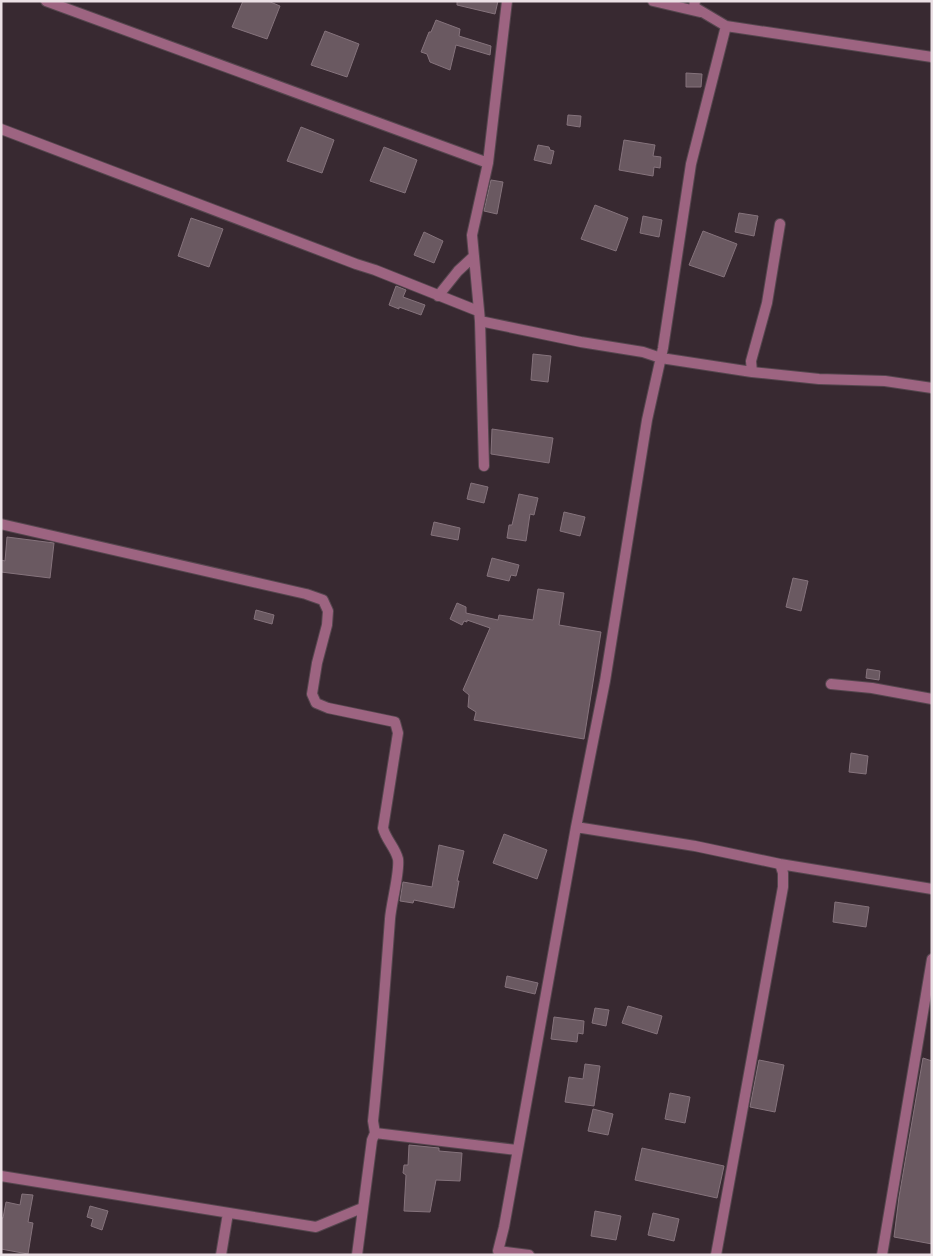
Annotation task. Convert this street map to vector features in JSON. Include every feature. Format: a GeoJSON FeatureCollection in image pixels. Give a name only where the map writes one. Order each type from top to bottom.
{"type":"FeatureCollection","features":[{"type":"Feature","properties":{"kind":"street"},"geometry":{"type":"LineString","coordinates":[[46,1],[488,163]]}},
{"type":"Feature","properties":{"kind":"street"},"geometry":{"type":"LineString","coordinates":[[484,466],[479,316],[472,235],[488,163],[507,1]]}},
{"type":"Feature","properties":{"kind":"street"},"geometry":{"type":"LineString","coordinates":[[653,1],[700,12]]}},
{"type":"Feature","properties":{"kind":"street"},"geometry":{"type":"LineString","coordinates":[[696,1],[694,7],[726,26],[932,57]]}},
{"type":"Feature","properties":{"kind":"street"},"geometry":{"type":"LineString","coordinates":[[529,1255],[497,1253],[504,1227],[576,827],[605,681],[647,420],[661,358],[691,164],[726,26]]}},
{"type":"Feature","properties":{"kind":"street"},"geometry":{"type":"LineString","coordinates":[[1,129],[375,270],[438,296],[479,316],[581,342],[643,352],[661,358],[752,372],[819,379],[885,381],[932,388]]}},
{"type":"Feature","properties":{"kind":"street"},"geometry":{"type":"LineString","coordinates":[[752,372],[751,361],[766,303],[780,224]]}},
{"type":"Feature","properties":{"kind":"street"},"geometry":{"type":"LineString","coordinates":[[438,296],[458,271],[474,256]]}},
{"type":"Feature","properties":{"kind":"street"},"geometry":{"type":"LineString","coordinates":[[1,524],[306,594],[323,600],[328,611],[327,625],[317,663],[312,694],[316,703],[328,708],[395,722],[398,733],[384,828],[385,837],[395,849],[398,861],[390,918],[373,1121],[375,1133],[372,1140],[357,1255]]}},
{"type":"Feature","properties":{"kind":"street"},"geometry":{"type":"LineString","coordinates":[[830,684],[872,688],[932,699]]}},
{"type":"Feature","properties":{"kind":"street"},"geometry":{"type":"LineString","coordinates":[[576,827],[695,846],[780,864],[932,889]]}},
{"type":"Feature","properties":{"kind":"street"},"geometry":{"type":"LineString","coordinates":[[716,1255],[783,887],[780,864]]}},
{"type":"Feature","properties":{"kind":"street"},"geometry":{"type":"LineString","coordinates":[[882,1255],[932,959]]}},
{"type":"Feature","properties":{"kind":"street"},"geometry":{"type":"LineString","coordinates":[[375,1133],[518,1150]]}},
{"type":"Feature","properties":{"kind":"street"},"geometry":{"type":"LineString","coordinates":[[1,1176],[316,1227],[362,1208]]}},
{"type":"Feature","properties":{"kind":"street"},"geometry":{"type":"LineString","coordinates":[[221,1255],[228,1213]]}},
{"type":"Feature","properties":{"kind":"building"},"geometry":{"type":"Polygon","coordinates":[[[243,1],[268,1],[280,6],[267,39],[232,27],[243,1]]]}},
{"type":"Feature","properties":{"kind":"building"},"geometry":{"type":"Polygon","coordinates":[[[457,1],[498,1],[495,14],[457,5],[457,1]]]}},
{"type":"Feature","properties":{"kind":"building"},"geometry":{"type":"Polygon","coordinates":[[[436,20],[460,29],[459,36],[491,46],[490,55],[456,45],[450,70],[430,62],[427,54],[421,52],[436,20]]]}},
{"type":"Feature","properties":{"kind":"building"},"geometry":{"type":"Polygon","coordinates":[[[325,31],[359,44],[347,77],[311,65],[325,31]]]}},
{"type":"Feature","properties":{"kind":"building"},"geometry":{"type":"Polygon","coordinates":[[[686,73],[702,74],[701,87],[686,87],[686,73]]]}},
{"type":"Feature","properties":{"kind":"building"},"geometry":{"type":"Polygon","coordinates":[[[568,115],[581,116],[580,127],[567,125],[568,115]]]}},
{"type":"Feature","properties":{"kind":"building"},"geometry":{"type":"Polygon","coordinates":[[[301,127],[334,140],[322,173],[287,161],[301,127]]]}},
{"type":"Feature","properties":{"kind":"building"},"geometry":{"type":"Polygon","coordinates":[[[624,140],[655,145],[653,156],[661,157],[660,168],[654,167],[653,176],[619,170],[624,140]]]}},
{"type":"Feature","properties":{"kind":"building"},"geometry":{"type":"Polygon","coordinates":[[[538,145],[549,147],[550,150],[554,151],[551,164],[534,160],[538,145]]]}},
{"type":"Feature","properties":{"kind":"building"},"geometry":{"type":"Polygon","coordinates":[[[384,147],[417,160],[405,193],[370,181],[384,147]]]}},
{"type":"Feature","properties":{"kind":"building"},"geometry":{"type":"Polygon","coordinates":[[[491,180],[503,182],[497,214],[484,211],[491,180]]]}},
{"type":"Feature","properties":{"kind":"building"},"geometry":{"type":"Polygon","coordinates":[[[595,205],[628,218],[616,251],[581,239],[595,205]]]}},
{"type":"Feature","properties":{"kind":"building"},"geometry":{"type":"Polygon","coordinates":[[[739,213],[758,216],[754,236],[735,232],[739,213]]]}},
{"type":"Feature","properties":{"kind":"building"},"geometry":{"type":"Polygon","coordinates":[[[643,216],[662,220],[659,237],[640,233],[643,216]]]}},
{"type":"Feature","properties":{"kind":"building"},"geometry":{"type":"Polygon","coordinates":[[[191,218],[223,229],[209,267],[178,256],[191,218]]]}},
{"type":"Feature","properties":{"kind":"building"},"geometry":{"type":"Polygon","coordinates":[[[703,231],[737,244],[724,277],[689,265],[703,231]]]}},
{"type":"Feature","properties":{"kind":"building"},"geometry":{"type":"Polygon","coordinates":[[[424,232],[443,241],[434,263],[414,255],[424,232]]]}},
{"type":"Feature","properties":{"kind":"building"},"geometry":{"type":"Polygon","coordinates":[[[396,286],[406,290],[403,297],[425,305],[421,315],[389,305],[396,286]]]}},
{"type":"Feature","properties":{"kind":"building"},"geometry":{"type":"Polygon","coordinates":[[[533,354],[551,356],[548,382],[531,380],[533,354]]]}},
{"type":"Feature","properties":{"kind":"building"},"geometry":{"type":"Polygon","coordinates":[[[492,429],[553,438],[549,463],[491,454],[492,429]]]}},
{"type":"Feature","properties":{"kind":"building"},"geometry":{"type":"Polygon","coordinates":[[[471,483],[488,487],[484,503],[467,499],[471,483]]]}},
{"type":"Feature","properties":{"kind":"building"},"geometry":{"type":"Polygon","coordinates":[[[519,494],[538,498],[534,515],[530,514],[526,541],[507,538],[519,494]]]}},
{"type":"Feature","properties":{"kind":"building"},"geometry":{"type":"Polygon","coordinates":[[[564,512],[585,517],[580,536],[560,531],[564,512]]]}},
{"type":"Feature","properties":{"kind":"building"},"geometry":{"type":"Polygon","coordinates":[[[434,522],[460,528],[458,540],[431,535],[434,522]]]}},
{"type":"Feature","properties":{"kind":"building"},"geometry":{"type":"Polygon","coordinates":[[[7,537],[54,543],[50,578],[1,572],[1,560],[5,561],[7,537]]]}},
{"type":"Feature","properties":{"kind":"building"},"geometry":{"type":"Polygon","coordinates":[[[492,558],[519,565],[516,576],[511,575],[509,581],[487,576],[492,558]]]}},
{"type":"Feature","properties":{"kind":"building"},"geometry":{"type":"Polygon","coordinates":[[[793,578],[808,581],[801,611],[786,607],[793,578]]]}},
{"type":"Feature","properties":{"kind":"building"},"geometry":{"type":"Polygon","coordinates":[[[538,589],[564,593],[559,625],[601,632],[584,739],[474,720],[476,712],[468,707],[469,695],[463,690],[490,628],[467,620],[462,625],[450,619],[457,603],[466,607],[466,613],[498,620],[499,615],[533,620],[538,589]]]}},
{"type":"Feature","properties":{"kind":"building"},"geometry":{"type":"Polygon","coordinates":[[[256,610],[274,615],[272,624],[254,619],[256,610]]]}},
{"type":"Feature","properties":{"kind":"building"},"geometry":{"type":"Polygon","coordinates":[[[867,669],[880,671],[879,680],[866,678],[867,669]]]}},
{"type":"Feature","properties":{"kind":"building"},"geometry":{"type":"Polygon","coordinates":[[[851,753],[868,756],[866,774],[849,772],[851,753]]]}},
{"type":"Feature","properties":{"kind":"building"},"geometry":{"type":"Polygon","coordinates":[[[504,834],[547,850],[537,879],[493,863],[504,834]]]}},
{"type":"Feature","properties":{"kind":"building"},"geometry":{"type":"Polygon","coordinates":[[[439,845],[464,851],[457,881],[459,881],[454,908],[414,900],[413,903],[400,901],[403,882],[432,887],[439,845]]]}},
{"type":"Feature","properties":{"kind":"building"},"geometry":{"type":"Polygon","coordinates":[[[835,902],[869,907],[866,927],[833,922],[835,902]]]}},
{"type":"Feature","properties":{"kind":"building"},"geometry":{"type":"Polygon","coordinates":[[[507,976],[538,983],[535,994],[505,987],[507,976]]]}},
{"type":"Feature","properties":{"kind":"building"},"geometry":{"type":"Polygon","coordinates":[[[628,1006],[662,1016],[657,1034],[622,1023],[628,1006]]]}},
{"type":"Feature","properties":{"kind":"building"},"geometry":{"type":"Polygon","coordinates":[[[595,1008],[609,1010],[606,1026],[592,1023],[595,1008]]]}},
{"type":"Feature","properties":{"kind":"building"},"geometry":{"type":"Polygon","coordinates":[[[554,1017],[584,1021],[583,1034],[578,1033],[577,1042],[551,1039],[554,1017]]]}},
{"type":"Feature","properties":{"kind":"building"},"geometry":{"type":"Polygon","coordinates":[[[923,1058],[932,1061],[932,1244],[894,1237],[923,1058]]]}},
{"type":"Feature","properties":{"kind":"building"},"geometry":{"type":"Polygon","coordinates":[[[759,1060],[784,1065],[775,1112],[750,1107],[759,1060]]]}},
{"type":"Feature","properties":{"kind":"building"},"geometry":{"type":"Polygon","coordinates":[[[585,1064],[600,1066],[594,1106],[565,1102],[569,1077],[583,1079],[585,1064]]]}},
{"type":"Feature","properties":{"kind":"building"},"geometry":{"type":"Polygon","coordinates":[[[670,1093],[690,1097],[685,1123],[665,1119],[670,1093]]]}},
{"type":"Feature","properties":{"kind":"building"},"geometry":{"type":"Polygon","coordinates":[[[593,1109],[613,1114],[608,1135],[588,1131],[593,1109]]]}},
{"type":"Feature","properties":{"kind":"building"},"geometry":{"type":"Polygon","coordinates":[[[409,1145],[439,1148],[439,1151],[462,1153],[460,1181],[436,1180],[430,1212],[404,1211],[406,1175],[403,1173],[404,1165],[408,1165],[409,1145]]]}},
{"type":"Feature","properties":{"kind":"building"},"geometry":{"type":"Polygon","coordinates":[[[642,1148],[724,1166],[717,1198],[635,1180],[642,1148]]]}},
{"type":"Feature","properties":{"kind":"building"},"geometry":{"type":"Polygon","coordinates":[[[22,1194],[33,1195],[28,1222],[33,1223],[28,1254],[1,1249],[1,1218],[3,1218],[6,1202],[20,1205],[22,1194]]]}},
{"type":"Feature","properties":{"kind":"building"},"geometry":{"type":"Polygon","coordinates":[[[90,1206],[108,1211],[102,1230],[91,1226],[93,1219],[87,1217],[90,1206]]]}},
{"type":"Feature","properties":{"kind":"building"},"geometry":{"type":"Polygon","coordinates":[[[595,1211],[621,1216],[616,1240],[591,1236],[595,1211]]]}},
{"type":"Feature","properties":{"kind":"building"},"geometry":{"type":"Polygon","coordinates":[[[653,1213],[679,1219],[674,1241],[648,1235],[653,1213]]]}}]}
